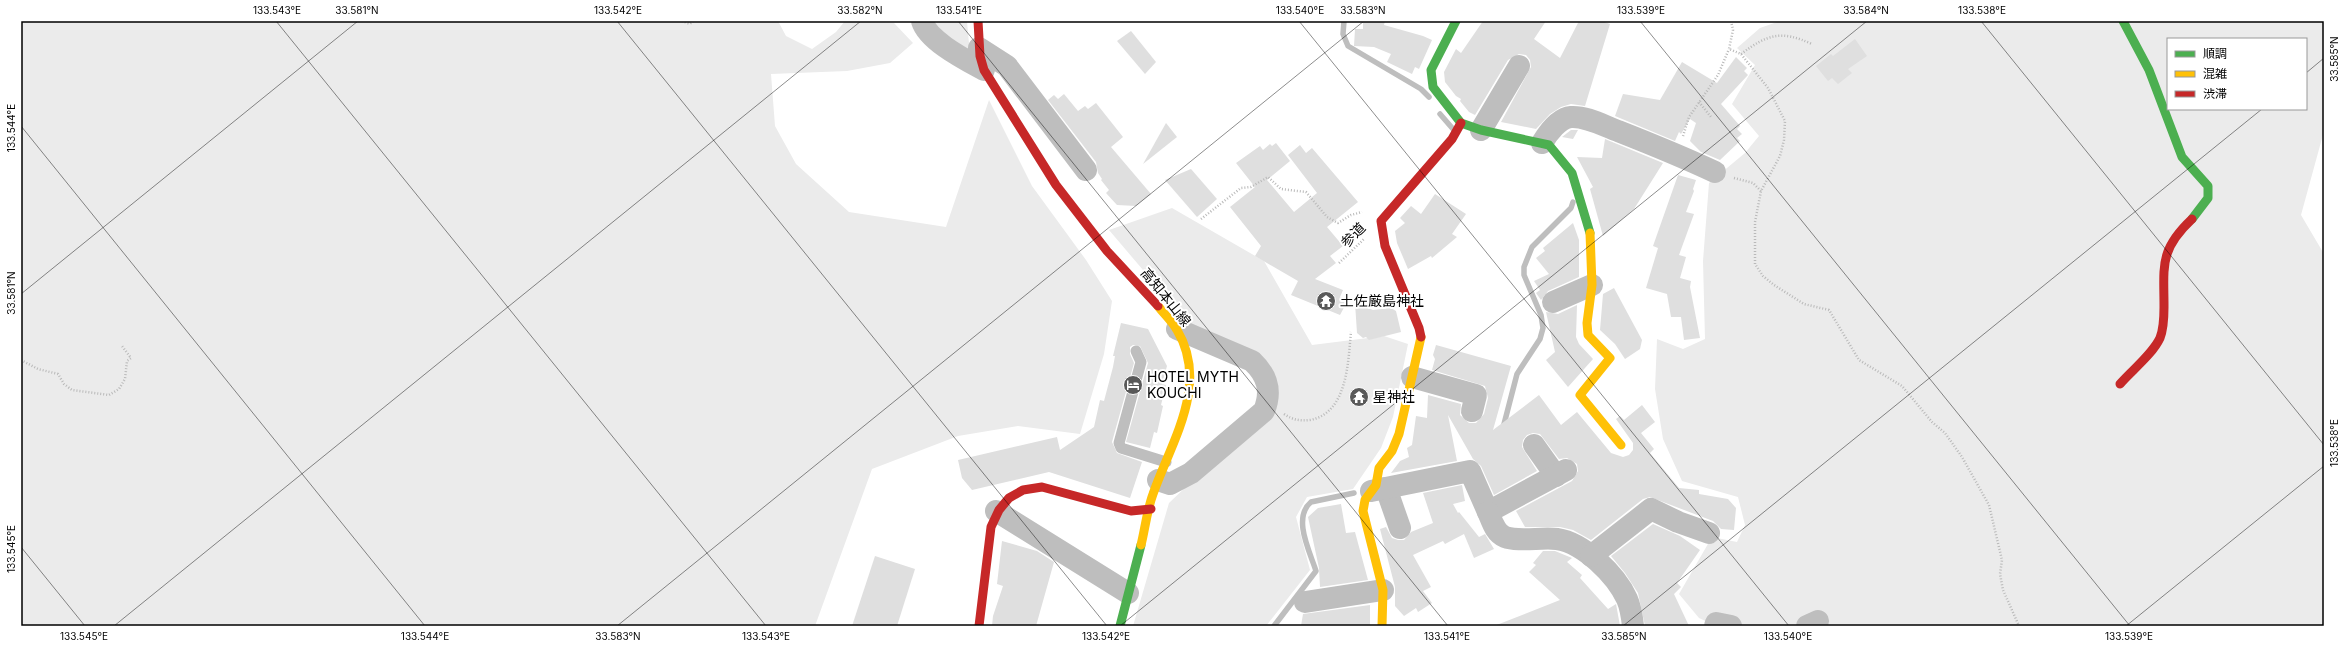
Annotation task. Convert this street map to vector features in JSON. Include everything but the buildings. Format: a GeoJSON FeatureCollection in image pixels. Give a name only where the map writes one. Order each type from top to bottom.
{"type":"FeatureCollection","features":[{"type":"Feature","properties":{"kind":"street"},"geometry":{"type":"LineString","coordinates":[[922,21],[931,34],[943,44],[984,70]]}},
{"type":"Feature","properties":{"kind":"street","name":"高知本山線"},"geometry":{"type":"LineString","coordinates":[[978,21],[979,48],[984,70],[1056,185],[1107,251],[1139,284],[1177,329],[1186,346],[1190,366],[1190,389],[1183,422],[1152,496],[1120,626]]}},
{"type":"Feature","properties":{"kind":"street"},"geometry":{"type":"LineString","coordinates":[[1456,21],[1431,70],[1433,87],[1471,127],[1549,144],[1572,173],[1590,238],[1592,285],[1587,323],[1588,335],[1610,358],[1580,395],[1621,445]]}},
{"type":"Feature","properties":{"kind":"street"},"geometry":{"type":"LineString","coordinates":[[2120,384],[2160,338],[2167,248],[2178,231],[2205,203],[2209,193],[2208,186],[2204,179],[2183,160],[2141,53],[2123,21]]}},
{"type":"Feature","properties":{"kind":"street"},"geometry":{"type":"LineString","coordinates":[[979,48],[1007,66],[1086,170]]}},
{"type":"Feature","properties":{"kind":"street"},"geometry":{"type":"LineString","coordinates":[[1400,528],[1376,485],[1378,468],[1392,451],[1399,434],[1421,340],[1419,328],[1385,246],[1384,219],[1452,139],[1471,127],[1519,66]]}},
{"type":"Feature","properties":{"kind":"street"},"geometry":{"type":"LineString","coordinates":[[1542,143],[1547,134],[1562,120],[1571,117],[1589,120],[1677,154],[1715,172]]}},
{"type":"Feature","properties":{"kind":"street"},"geometry":{"type":"LineString","coordinates":[[1552,302],[1592,285]]}},
{"type":"Feature","properties":{"kind":"street"},"geometry":{"type":"LineString","coordinates":[[1162,471],[1170,484],[1191,473],[1264,411],[1268,402],[1268,383],[1261,369],[1252,361],[1177,329]]}},
{"type":"Feature","properties":{"kind":"street"},"geometry":{"type":"LineString","coordinates":[[1412,377],[1476,395],[1472,411]]}},
{"type":"Feature","properties":{"kind":"street"},"geometry":{"type":"LineString","coordinates":[[1488,512],[1561,473],[1534,445]]}},
{"type":"Feature","properties":{"kind":"street"},"geometry":{"type":"LineString","coordinates":[[1382,626],[1383,590],[1363,511],[1365,500],[1378,490],[1470,471],[1496,530],[1505,538],[1557,539],[1575,545],[1591,556],[1621,588],[1630,606],[1633,626]]}},
{"type":"Feature","properties":{"kind":"street"},"geometry":{"type":"LineString","coordinates":[[979,626],[991,527],[996,511],[1001,503],[1020,491],[1029,488],[1042,487],[1131,511],[1150,508]]}},
{"type":"Feature","properties":{"kind":"street"},"geometry":{"type":"LineString","coordinates":[[1591,556],[1650,509],[1709,534]]}},
{"type":"Feature","properties":{"kind":"street"},"geometry":{"type":"LineString","coordinates":[[996,511],[1128,593]]}},
{"type":"Feature","properties":{"kind":"street"},"geometry":{"type":"LineString","coordinates":[[1305,602],[1383,590]]}},
{"type":"Feature","properties":{"kind":"street"},"geometry":{"type":"LineString","coordinates":[[1714,626],[1719,623],[1731,626]]}},
{"type":"Feature","properties":{"kind":"lane"},"geometry":{"type":"LineString","coordinates":[[1136,351],[1141,362],[1119,443],[1121,448],[1162,471]]}},
{"type":"Feature","properties":{"kind":"path"},"geometry":{"type":"LineString","coordinates":[[682,21],[690,24],[693,21]]}},
{"type":"Feature","properties":{"kind":"path"},"geometry":{"type":"LineString","coordinates":[[1677,154],[1689,117],[1718,75],[1729,49],[1733,30],[1731,21]]}},
{"type":"Feature","properties":{"kind":"path"},"geometry":{"type":"LineString","coordinates":[[1741,54],[1752,46],[1773,35],[1783,34],[1797,37],[1812,44]]}},
{"type":"Feature","properties":{"kind":"path"},"geometry":{"type":"LineString","coordinates":[[1729,49],[1741,54],[1768,88],[1785,121],[1784,140],[1780,156],[1761,191],[1755,222],[1755,264],[1763,276],[1774,285],[1804,304],[1829,310],[1859,360],[1902,386],[1932,422],[1945,433],[1962,457],[1989,505],[2002,560],[2000,574],[2003,590],[2019,626]]}},
{"type":"Feature","properties":{"kind":"path"},"geometry":{"type":"LineString","coordinates":[[1699,102],[1711,117]]}},
{"type":"Feature","properties":{"kind":"path"},"geometry":{"type":"LineString","coordinates":[[1715,172],[1746,180],[1761,191]]}},
{"type":"Feature","properties":{"kind":"path"},"geometry":{"type":"LineString","coordinates":[[1201,219],[1241,188],[1251,187],[1268,177],[1281,189],[1306,192],[1326,216],[1338,224],[1351,215],[1366,211],[1384,219]]}},
{"type":"Feature","properties":{"kind":"path","name":"参道"},"geometry":{"type":"LineString","coordinates":[[1339,264],[1384,219]]}},
{"type":"Feature","properties":{"kind":"path"},"geometry":{"type":"LineString","coordinates":[[1268,402],[1289,417],[1298,421],[1320,417],[1333,406],[1346,379],[1351,332]]}},
{"type":"Feature","properties":{"kind":"path"},"geometry":{"type":"LineString","coordinates":[[21,360],[38,369],[58,374],[64,384],[72,390],[109,395],[119,388],[125,380],[127,361],[131,358],[122,346]]}},
{"type":"Feature","properties":{"kind":"shaded area"},"geometry":{"type":"Polygon","coordinates":[[[21,21],[778,21],[786,36],[812,49],[836,32],[845,21],[894,23],[913,43],[890,63],[847,71],[771,74],[775,126],[796,164],[849,212],[946,227],[989,100],[1032,186],[1086,260],[1112,301],[1104,354],[1080,434],[1018,426],[958,436],[872,469],[815,626],[21,626],[21,21]]]}},
{"type":"Feature","properties":{"kind":"shaded area"},"geometry":{"type":"Polygon","coordinates":[[[933,21],[967,21],[970,55],[956,47],[933,21]]]}},
{"type":"Feature","properties":{"kind":"shaded area"},"geometry":{"type":"Polygon","coordinates":[[[1780,21],[2324,21],[2324,131],[2301,215],[2324,254],[2324,626],[1716,626],[1699,618],[1679,594],[1712,537],[1737,542],[1745,525],[1738,497],[1682,481],[1663,439],[1655,389],[1657,339],[1683,349],[1705,339],[1703,261],[1709,183],[1745,153],[1759,136],[1732,104],[1755,65],[1737,48],[1760,28],[1780,21]]]}},
{"type":"Feature","properties":{"kind":"shaded area"},"geometry":{"type":"Polygon","coordinates":[[[1172,208],[1264,261],[1312,345],[1384,336],[1408,344],[1393,417],[1381,448],[1353,489],[1307,497],[1296,517],[1310,570],[1266,626],[1133,626],[1169,503],[1191,482],[1276,387],[1194,330],[1109,230],[1172,208]]]}},
{"type":"Feature","properties":{"kind":"waterway"},"geometry":{"type":"LineString","coordinates":[[1344,21],[1343,34],[1348,46],[1421,89],[1429,97]]}},
{"type":"Feature","properties":{"kind":"waterway"},"geometry":{"type":"LineString","coordinates":[[1440,114],[1453,129]]}},
{"type":"Feature","properties":{"kind":"waterway"},"geometry":{"type":"LineString","coordinates":[[1503,428],[1517,374],[1540,339],[1543,328],[1541,315],[1524,275],[1524,267],[1532,247],[1571,208],[1573,202]]}},
{"type":"Feature","properties":{"kind":"waterway"},"geometry":{"type":"LineString","coordinates":[[1274,626],[1316,571],[1304,535],[1303,517],[1306,509],[1311,502],[1354,493]]}},
{"type":"Feature","properties":{"kind":"traffic: fast"},"geometry":{"type":"LineString","coordinates":[[1456,21],[1431,70],[1433,87],[1461,123],[1481,130],[1549,145],[1572,173],[1590,233]]}},
{"type":"Feature","properties":{"kind":"traffic: fast"},"geometry":{"type":"LineString","coordinates":[[2123,21],[2149,70],[2182,157],[2208,186],[2208,198],[2192,219]]}},
{"type":"Feature","properties":{"kind":"traffic: fast"},"geometry":{"type":"LineString","coordinates":[[1120,626],[1141,545]]}},
{"type":"Feature","properties":{"kind":"traffic: slow"},"geometry":{"type":"LineString","coordinates":[[1590,233],[1592,285],[1587,323],[1588,335],[1610,358],[1580,395],[1621,445]]}},
{"type":"Feature","properties":{"kind":"traffic: slow"},"geometry":{"type":"LineString","coordinates":[[1141,545],[1151,500],[1177,434],[1189,392],[1190,372],[1186,351],[1177,330],[1158,306]]}},
{"type":"Feature","properties":{"kind":"traffic: slow"},"geometry":{"type":"LineString","coordinates":[[1382,626],[1383,590],[1363,511],[1365,500],[1376,485],[1379,468],[1392,451],[1399,434],[1421,337]]}},
{"type":"Feature","properties":{"kind":"traffic: jam"},"geometry":{"type":"LineString","coordinates":[[978,21],[980,56],[984,70],[1056,185],[1107,251],[1158,306]]}},
{"type":"Feature","properties":{"kind":"traffic: jam"},"geometry":{"type":"LineString","coordinates":[[1421,337],[1419,328],[1385,246],[1381,221],[1452,139],[1461,123]]}},
{"type":"Feature","properties":{"kind":"traffic: jam"},"geometry":{"type":"LineString","coordinates":[[2120,384],[2147,356],[2160,338],[2164,319],[2164,269],[2166,259],[2174,240],[2192,219]]}},
{"type":"Feature","properties":{"kind":"traffic: jam"},"geometry":{"type":"LineString","coordinates":[[979,626],[991,527],[999,510],[1009,498],[1023,490],[1042,487],[1131,511],[1151,509]]}},
{"type":"Feature","properties":{"kind":"place","name":"土佐厳島神社"},"geometry":{"type":"Point","coordinates":[1326,301]}},
{"type":"Feature","properties":{"kind":"place","name":"HOTEL MYTH KOUCHI"},"geometry":{"type":"Point","coordinates":[1133,385]}},
{"type":"Feature","properties":{"kind":"place","name":"星神社"},"geometry":{"type":"Point","coordinates":[1359,397]}}]}
